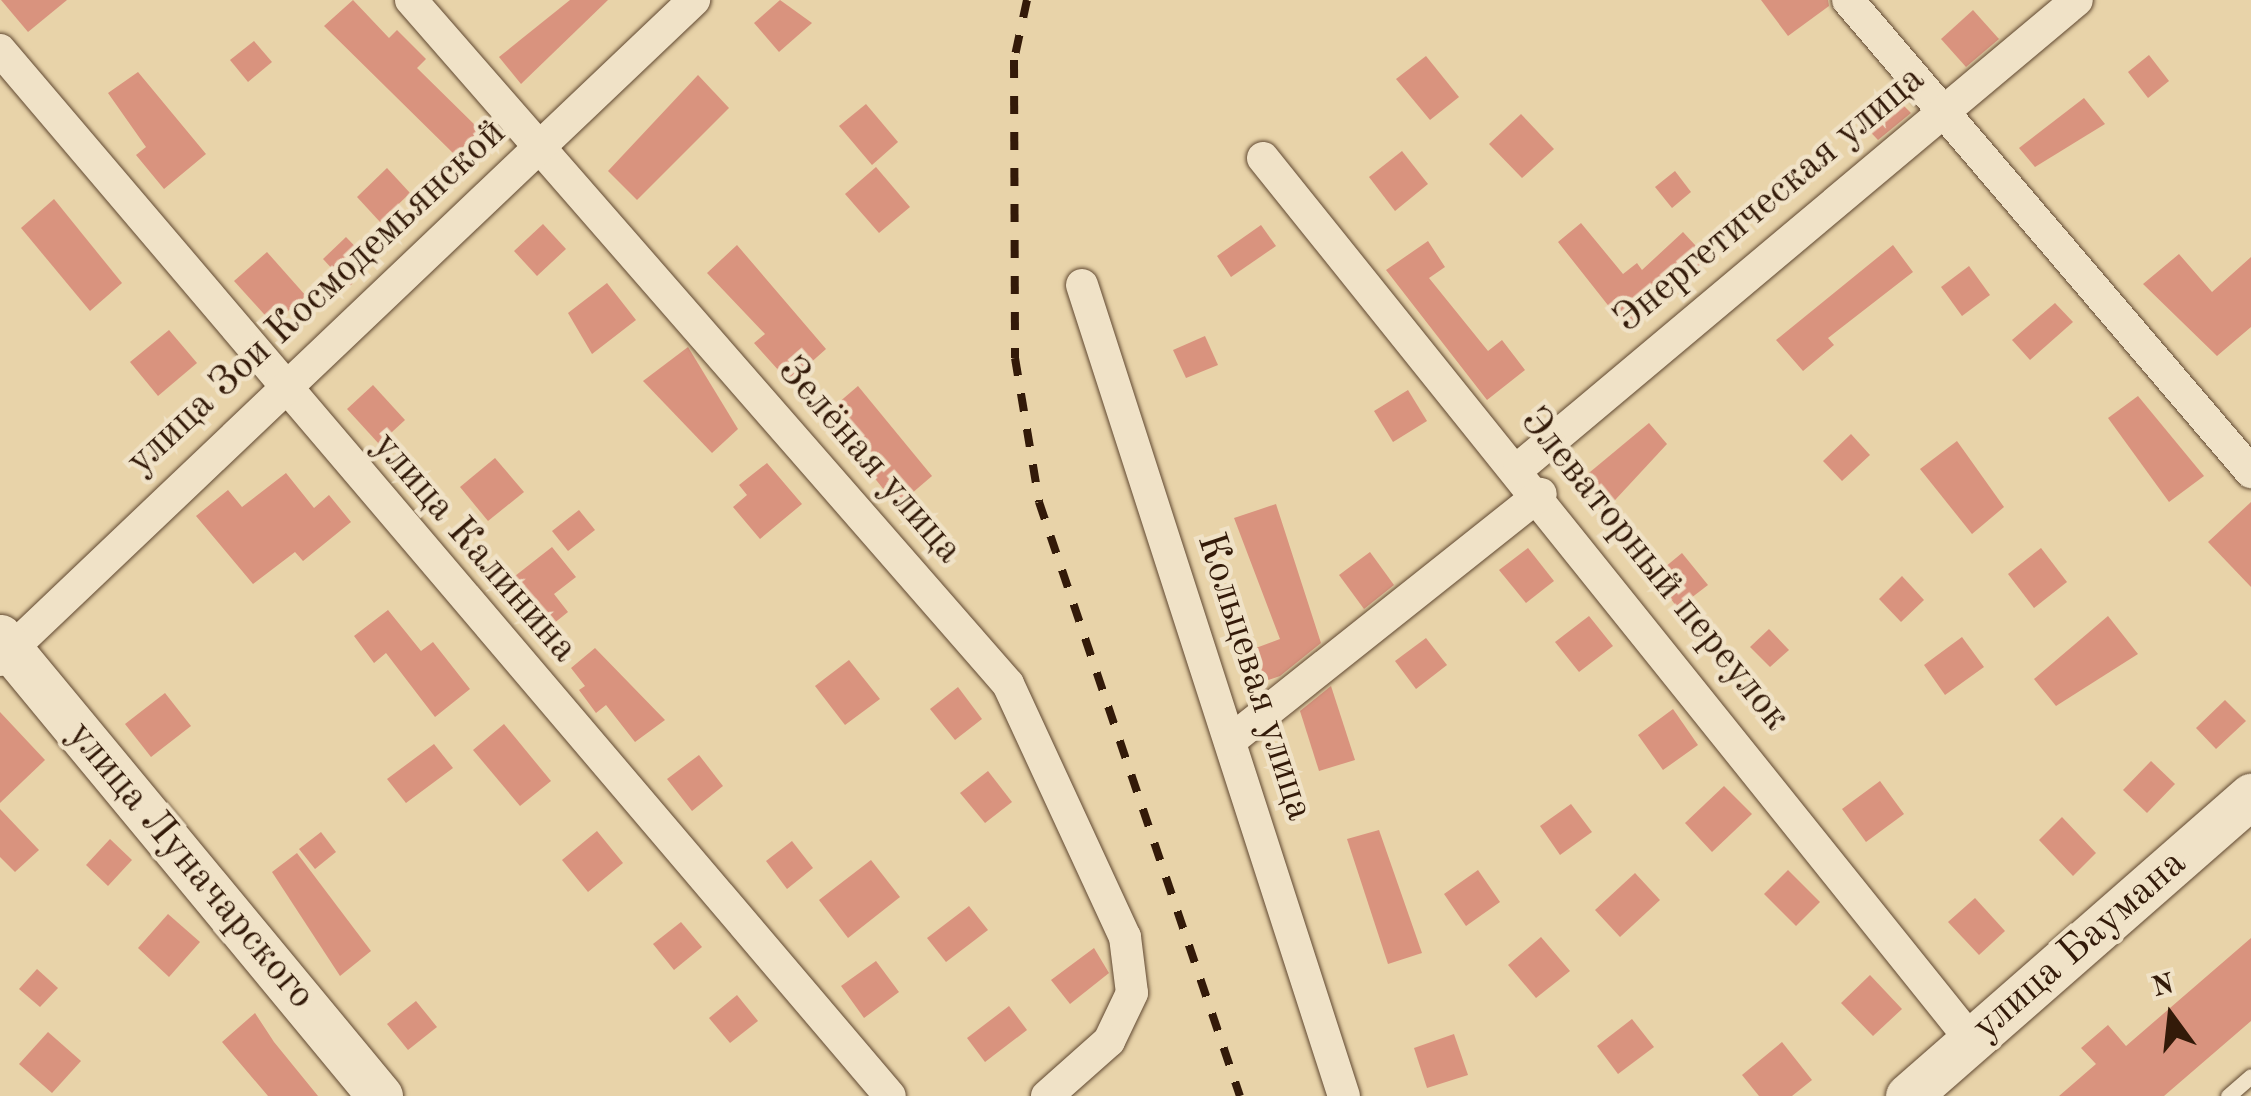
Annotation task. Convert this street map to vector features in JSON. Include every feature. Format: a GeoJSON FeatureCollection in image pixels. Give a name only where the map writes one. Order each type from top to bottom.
{"type":"FeatureCollection","features":[{"type":"Feature","properties":{"kind":"main road","name":"улица Луначарского"},"geometry":{"type":"LineString","coordinates":[[4,649],[380,1096]]}},
{"type":"Feature","properties":{"kind":"main road","name":"улица Баумана"},"geometry":{"type":"LineString","coordinates":[[1908,1096],[2251,796]]}},
{"type":"Feature","properties":{"kind":"street","name":"Зелёная улица"},"geometry":{"type":"LineString","coordinates":[[411,0],[1008,684],[1125,937],[1132,993],[1109,1041],[1047,1096]]}},
{"type":"Feature","properties":{"kind":"street","name":"улица Зои Космодемьянской"},"geometry":{"type":"LineString","coordinates":[[4,649],[694,0]]}},
{"type":"Feature","properties":{"kind":"street"},"geometry":{"type":"LineString","coordinates":[[1848,0],[2251,472]]}},
{"type":"Feature","properties":{"kind":"street","name":"Энергетическая улица"},"geometry":{"type":"LineString","coordinates":[[1520,468],[1942,109],[2077,0]]}},
{"type":"Feature","properties":{"kind":"street","name":"улица Калинина"},"geometry":{"type":"LineString","coordinates":[[0,50],[280,389],[890,1096]]}},
{"type":"Feature","properties":{"kind":"street","name":"Элеваторный переулок"},"geometry":{"type":"LineString","coordinates":[[1263,158],[1542,494],[1972,1041]]}},
{"type":"Feature","properties":{"kind":"street","name":"Кольцевая улица"},"geometry":{"type":"LineString","coordinates":[[1082,285],[1344,1096]]}},
{"type":"Feature","properties":{"kind":"street"},"geometry":{"type":"LineString","coordinates":[[1230,741],[1542,494]]}},
{"type":"Feature","properties":{"kind":"lane"},"geometry":{"type":"LineString","coordinates":[[2228,1096],[2251,1076]]}},
{"type":"Feature","properties":{"kind":"building"},"geometry":{"type":"Polygon","coordinates":[[[1,0],[67,0],[28,32],[1,0]]]}},
{"type":"Feature","properties":{"kind":"building"},"geometry":{"type":"Polygon","coordinates":[[[353,0],[389,38],[397,30],[426,59],[417,68],[480,130],[455,155],[324,26],[353,0]]]}},
{"type":"Feature","properties":{"kind":"building"},"geometry":{"type":"Polygon","coordinates":[[[570,0],[608,0],[521,84],[499,57],[570,0]]]}},
{"type":"Feature","properties":{"kind":"building"},"geometry":{"type":"Polygon","coordinates":[[[780,0],[812,23],[779,52],[754,23],[780,0]]]}},
{"type":"Feature","properties":{"kind":"building"},"geometry":{"type":"Polygon","coordinates":[[[1761,0],[1828,0],[1829,6],[1788,36],[1761,0]]]}},
{"type":"Feature","properties":{"kind":"building"},"geometry":{"type":"Polygon","coordinates":[[[1973,10],[1999,39],[1966,67],[1941,39],[1973,10]]]}},
{"type":"Feature","properties":{"kind":"building"},"geometry":{"type":"Polygon","coordinates":[[[254,41],[272,62],[248,82],[230,60],[254,41]]]}},
{"type":"Feature","properties":{"kind":"building"},"geometry":{"type":"Polygon","coordinates":[[[2149,55],[2169,81],[2148,98],[2128,72],[2149,55]]]}},
{"type":"Feature","properties":{"kind":"building"},"geometry":{"type":"Polygon","coordinates":[[[1426,56],[1459,97],[1430,120],[1396,79],[1426,56]]]}},
{"type":"Feature","properties":{"kind":"building"},"geometry":{"type":"Polygon","coordinates":[[[138,72],[206,154],[164,189],[136,155],[146,147],[108,93],[138,72]]]}},
{"type":"Feature","properties":{"kind":"building"},"geometry":{"type":"Polygon","coordinates":[[[698,75],[729,108],[637,200],[608,171],[698,75]]]}},
{"type":"Feature","properties":{"kind":"building"},"geometry":{"type":"Polygon","coordinates":[[[1887,89],[1911,113],[1878,140],[1857,118],[1887,89]]]}},
{"type":"Feature","properties":{"kind":"building"},"geometry":{"type":"Polygon","coordinates":[[[2084,98],[2105,124],[2035,167],[2019,148],[2084,98]]]}},
{"type":"Feature","properties":{"kind":"building"},"geometry":{"type":"Polygon","coordinates":[[[866,104],[898,142],[872,165],[839,126],[866,104]]]}},
{"type":"Feature","properties":{"kind":"building"},"geometry":{"type":"Polygon","coordinates":[[[1521,114],[1554,149],[1522,178],[1489,144],[1521,114]]]}},
{"type":"Feature","properties":{"kind":"building"},"geometry":{"type":"Polygon","coordinates":[[[1402,151],[1428,184],[1395,211],[1369,177],[1402,151]]]}},
{"type":"Feature","properties":{"kind":"building"},"geometry":{"type":"Polygon","coordinates":[[[876,167],[910,207],[879,233],[845,194],[876,167]]]}},
{"type":"Feature","properties":{"kind":"building"},"geometry":{"type":"Polygon","coordinates":[[[387,168],[410,193],[380,222],[357,197],[387,168]]]}},
{"type":"Feature","properties":{"kind":"building"},"geometry":{"type":"Polygon","coordinates":[[[1675,171],[1691,192],[1672,208],[1655,187],[1675,171]]]}},
{"type":"Feature","properties":{"kind":"building"},"geometry":{"type":"Polygon","coordinates":[[[54,199],[122,283],[90,311],[21,228],[54,199]]]}},
{"type":"Feature","properties":{"kind":"building"},"geometry":{"type":"Polygon","coordinates":[[[1581,223],[1623,274],[1637,263],[1642,270],[1683,232],[1708,259],[1626,328],[1558,242],[1581,223]]]}},
{"type":"Feature","properties":{"kind":"building"},"geometry":{"type":"Polygon","coordinates":[[[543,224],[566,249],[537,276],[514,251],[543,224]]]}},
{"type":"Feature","properties":{"kind":"building"},"geometry":{"type":"Polygon","coordinates":[[[1261,225],[1276,246],[1231,277],[1217,256],[1261,225]]]}},
{"type":"Feature","properties":{"kind":"building"},"geometry":{"type":"Polygon","coordinates":[[[346,237],[372,264],[349,287],[323,259],[346,237]]]}},
{"type":"Feature","properties":{"kind":"building"},"geometry":{"type":"Polygon","coordinates":[[[1428,241],[1445,267],[1429,278],[1488,351],[1502,340],[1525,370],[1487,400],[1386,270],[1428,241]]]}},
{"type":"Feature","properties":{"kind":"building"},"geometry":{"type":"Polygon","coordinates":[[[737,245],[826,349],[789,382],[754,343],[765,334],[707,273],[737,245]]]}},
{"type":"Feature","properties":{"kind":"building"},"geometry":{"type":"Polygon","coordinates":[[[1893,245],[1913,272],[1828,338],[1834,345],[1803,371],[1776,340],[1893,245]]]}},
{"type":"Feature","properties":{"kind":"building"},"geometry":{"type":"Polygon","coordinates":[[[267,252],[306,296],[273,324],[234,281],[267,252]]]}},
{"type":"Feature","properties":{"kind":"building"},"geometry":{"type":"Polygon","coordinates":[[[2179,254],[2212,292],[2251,257],[2251,327],[2217,356],[2143,284],[2179,254]]]}},
{"type":"Feature","properties":{"kind":"building"},"geometry":{"type":"Polygon","coordinates":[[[1969,266],[1990,295],[1962,316],[1941,287],[1969,266]]]}},
{"type":"Feature","properties":{"kind":"building"},"geometry":{"type":"Polygon","coordinates":[[[607,283],[636,320],[592,354],[568,313],[607,283]]]}},
{"type":"Feature","properties":{"kind":"building"},"geometry":{"type":"Polygon","coordinates":[[[2055,303],[2073,322],[2030,360],[2012,340],[2055,303]]]}},
{"type":"Feature","properties":{"kind":"building"},"geometry":{"type":"Polygon","coordinates":[[[169,330],[197,363],[158,396],[130,362],[169,330]]]}},
{"type":"Feature","properties":{"kind":"building"},"geometry":{"type":"Polygon","coordinates":[[[1205,336],[1218,365],[1186,378],[1173,350],[1205,336]]]}},
{"type":"Feature","properties":{"kind":"building"},"geometry":{"type":"Polygon","coordinates":[[[688,347],[738,429],[712,453],[643,381],[688,347]]]}},
{"type":"Feature","properties":{"kind":"building"},"geometry":{"type":"Polygon","coordinates":[[[373,385],[405,420],[379,444],[347,409],[373,385]]]}},
{"type":"Feature","properties":{"kind":"building"},"geometry":{"type":"Polygon","coordinates":[[[858,386],[932,476],[897,506],[824,415],[858,386]]]}},
{"type":"Feature","properties":{"kind":"building"},"geometry":{"type":"Polygon","coordinates":[[[1408,390],[1427,421],[1393,442],[1374,411],[1408,390]]]}},
{"type":"Feature","properties":{"kind":"building"},"geometry":{"type":"Polygon","coordinates":[[[2138,396],[2204,476],[2169,502],[2108,418],[2138,396]]]}},
{"type":"Feature","properties":{"kind":"building"},"geometry":{"type":"Polygon","coordinates":[[[1649,423],[1667,444],[1603,513],[1578,482],[1649,423]]]}},
{"type":"Feature","properties":{"kind":"building"},"geometry":{"type":"Polygon","coordinates":[[[1851,434],[1870,455],[1842,481],[1823,461],[1851,434]]]}},
{"type":"Feature","properties":{"kind":"building"},"geometry":{"type":"Polygon","coordinates":[[[1957,441],[2004,507],[1972,534],[1920,469],[1957,441]]]}},
{"type":"Feature","properties":{"kind":"building"},"geometry":{"type":"Polygon","coordinates":[[[495,458],[524,492],[488,521],[460,487],[495,458]]]}},
{"type":"Feature","properties":{"kind":"building"},"geometry":{"type":"Polygon","coordinates":[[[767,463],[802,504],[760,539],[733,507],[747,495],[739,485],[767,463]]]}},
{"type":"Feature","properties":{"kind":"building"},"geometry":{"type":"Polygon","coordinates":[[[286,473],[314,508],[329,495],[351,522],[303,561],[295,552],[253,584],[196,516],[228,490],[242,507],[286,473]]]}},
{"type":"Feature","properties":{"kind":"building"},"geometry":{"type":"Polygon","coordinates":[[[2251,502],[2251,587],[2208,542],[2251,502]]]}},
{"type":"Feature","properties":{"kind":"building"},"geometry":{"type":"Polygon","coordinates":[[[1276,504],[1321,643],[1280,676],[1248,687],[1237,655],[1280,639],[1234,518],[1276,504]]]}},
{"type":"Feature","properties":{"kind":"building"},"geometry":{"type":"Polygon","coordinates":[[[579,510],[595,530],[568,551],[552,531],[579,510]]]}},
{"type":"Feature","properties":{"kind":"building"},"geometry":{"type":"Polygon","coordinates":[[[552,547],[576,577],[554,594],[568,612],[543,632],[501,587],[552,547]]]}},
{"type":"Feature","properties":{"kind":"building"},"geometry":{"type":"Polygon","coordinates":[[[1528,548],[1554,581],[1526,603],[1499,570],[1528,548]]]}},
{"type":"Feature","properties":{"kind":"building"},"geometry":{"type":"Polygon","coordinates":[[[2041,548],[2067,582],[2034,608],[2008,574],[2041,548]]]}},
{"type":"Feature","properties":{"kind":"building"},"geometry":{"type":"Polygon","coordinates":[[[1370,552],[1394,585],[1364,609],[1339,575],[1370,552]]]}},
{"type":"Feature","properties":{"kind":"building"},"geometry":{"type":"Polygon","coordinates":[[[1682,553],[1708,585],[1678,608],[1653,577],[1682,553]]]}},
{"type":"Feature","properties":{"kind":"building"},"geometry":{"type":"Polygon","coordinates":[[[1902,576],[1924,600],[1901,622],[1879,599],[1902,576]]]}},
{"type":"Feature","properties":{"kind":"building"},"geometry":{"type":"Polygon","coordinates":[[[388,610],[421,651],[433,642],[470,689],[435,717],[386,653],[374,663],[354,636],[388,610]]]}},
{"type":"Feature","properties":{"kind":"building"},"geometry":{"type":"Polygon","coordinates":[[[1589,616],[1613,646],[1579,672],[1555,642],[1589,616]]]}},
{"type":"Feature","properties":{"kind":"building"},"geometry":{"type":"Polygon","coordinates":[[[2108,616],[2138,654],[2056,706],[2034,679],[2108,616]]]}},
{"type":"Feature","properties":{"kind":"building"},"geometry":{"type":"Polygon","coordinates":[[[1769,629],[1789,650],[1770,667],[1750,647],[1769,629]]]}},
{"type":"Feature","properties":{"kind":"building"},"geometry":{"type":"Polygon","coordinates":[[[1962,637],[1984,667],[1945,695],[1924,665],[1962,637]]]}},
{"type":"Feature","properties":{"kind":"building"},"geometry":{"type":"Polygon","coordinates":[[[1426,638],[1447,665],[1416,689],[1395,661],[1426,638]]]}},
{"type":"Feature","properties":{"kind":"building"},"geometry":{"type":"Polygon","coordinates":[[[595,648],[665,720],[635,742],[606,705],[596,713],[579,690],[585,686],[571,668],[595,648]]]}},
{"type":"Feature","properties":{"kind":"building"},"geometry":{"type":"Polygon","coordinates":[[[849,660],[880,699],[845,725],[815,686],[849,660]]]}},
{"type":"Feature","properties":{"kind":"building"},"geometry":{"type":"Polygon","coordinates":[[[1331,686],[1355,760],[1319,771],[1300,711],[1331,686]]]}},
{"type":"Feature","properties":{"kind":"building"},"geometry":{"type":"Polygon","coordinates":[[[958,687],[982,719],[955,740],[930,709],[958,687]]]}},
{"type":"Feature","properties":{"kind":"building"},"geometry":{"type":"Polygon","coordinates":[[[165,693],[191,726],[151,757],[125,724],[165,693]]]}},
{"type":"Feature","properties":{"kind":"building"},"geometry":{"type":"Polygon","coordinates":[[[2225,700],[2246,721],[2216,749],[2196,728],[2225,700]]]}},
{"type":"Feature","properties":{"kind":"building"},"geometry":{"type":"Polygon","coordinates":[[[1673,709],[1698,745],[1663,770],[1638,735],[1673,709]]]}},
{"type":"Feature","properties":{"kind":"building"},"geometry":{"type":"Polygon","coordinates":[[[0,712],[45,760],[0,803],[0,712]]]}},
{"type":"Feature","properties":{"kind":"building"},"geometry":{"type":"Polygon","coordinates":[[[504,724],[551,781],[520,806],[473,750],[504,724]]]}},
{"type":"Feature","properties":{"kind":"building"},"geometry":{"type":"Polygon","coordinates":[[[434,744],[453,768],[406,803],[387,779],[434,744]]]}},
{"type":"Feature","properties":{"kind":"building"},"geometry":{"type":"Polygon","coordinates":[[[699,755],[723,786],[692,811],[667,779],[699,755]]]}},
{"type":"Feature","properties":{"kind":"building"},"geometry":{"type":"Polygon","coordinates":[[[2151,761],[2175,784],[2147,813],[2123,790],[2151,761]]]}},
{"type":"Feature","properties":{"kind":"building"},"geometry":{"type":"Polygon","coordinates":[[[988,771],[1012,802],[985,823],[960,793],[988,771]]]}},
{"type":"Feature","properties":{"kind":"building"},"geometry":{"type":"Polygon","coordinates":[[[1880,781],[1904,814],[1866,842],[1842,809],[1880,781]]]}},
{"type":"Feature","properties":{"kind":"building"},"geometry":{"type":"Polygon","coordinates":[[[1724,786],[1752,814],[1712,852],[1685,823],[1724,786]]]}},
{"type":"Feature","properties":{"kind":"building"},"geometry":{"type":"Polygon","coordinates":[[[1571,804],[1592,832],[1560,855],[1540,826],[1571,804]]]}},
{"type":"Feature","properties":{"kind":"building"},"geometry":{"type":"Polygon","coordinates":[[[0,809],[39,850],[15,872],[0,857],[0,809]]]}},
{"type":"Feature","properties":{"kind":"building"},"geometry":{"type":"Polygon","coordinates":[[[2062,817],[2096,853],[2073,876],[2039,840],[2062,817]]]}},
{"type":"Feature","properties":{"kind":"building"},"geometry":{"type":"Polygon","coordinates":[[[1379,830],[1422,953],[1388,964],[1347,839],[1379,830]]]}},
{"type":"Feature","properties":{"kind":"building"},"geometry":{"type":"Polygon","coordinates":[[[597,831],[623,863],[588,892],[562,860],[597,831]]]}},
{"type":"Feature","properties":{"kind":"building"},"geometry":{"type":"Polygon","coordinates":[[[321,832],[336,852],[315,869],[299,849],[321,832]]]}},
{"type":"Feature","properties":{"kind":"building"},"geometry":{"type":"Polygon","coordinates":[[[110,839],[132,860],[108,886],[86,865],[110,839]]]}},
{"type":"Feature","properties":{"kind":"building"},"geometry":{"type":"Polygon","coordinates":[[[792,841],[813,868],[787,889],[766,861],[792,841]]]}},
{"type":"Feature","properties":{"kind":"building"},"geometry":{"type":"Polygon","coordinates":[[[297,853],[371,951],[340,976],[272,872],[297,853]]]}},
{"type":"Feature","properties":{"kind":"building"},"geometry":{"type":"Polygon","coordinates":[[[871,860],[900,897],[848,938],[819,900],[871,860]]]}},
{"type":"Feature","properties":{"kind":"building"},"geometry":{"type":"Polygon","coordinates":[[[1478,870],[1500,902],[1466,926],[1444,894],[1478,870]]]}},
{"type":"Feature","properties":{"kind":"building"},"geometry":{"type":"Polygon","coordinates":[[[1788,870],[1820,902],[1796,926],[1764,894],[1788,870]]]}},
{"type":"Feature","properties":{"kind":"building"},"geometry":{"type":"Polygon","coordinates":[[[1635,873],[1660,900],[1620,937],[1595,910],[1635,873]]]}},
{"type":"Feature","properties":{"kind":"building"},"geometry":{"type":"Polygon","coordinates":[[[1975,898],[2005,931],[1979,955],[1948,922],[1975,898]]]}},
{"type":"Feature","properties":{"kind":"building"},"geometry":{"type":"Polygon","coordinates":[[[969,906],[988,930],[946,962],[927,938],[969,906]]]}},
{"type":"Feature","properties":{"kind":"building"},"geometry":{"type":"Polygon","coordinates":[[[168,914],[200,942],[169,977],[138,948],[168,914]]]}},
{"type":"Feature","properties":{"kind":"building"},"geometry":{"type":"Polygon","coordinates":[[[681,922],[702,947],[674,970],[653,944],[681,922]]]}},
{"type":"Feature","properties":{"kind":"building"},"geometry":{"type":"Polygon","coordinates":[[[1541,937],[1570,971],[1536,998],[1508,965],[1541,937]]]}},
{"type":"Feature","properties":{"kind":"building"},"geometry":{"type":"Polygon","coordinates":[[[2251,938],[2251,1021],[2164,1096],[2059,1096],[2096,1064],[2081,1048],[2108,1025],[2126,1046],[2251,938]]]}},
{"type":"Feature","properties":{"kind":"building"},"geometry":{"type":"Polygon","coordinates":[[[1094,948],[1109,973],[1070,1004],[1051,980],[1094,948]]]}},
{"type":"Feature","properties":{"kind":"building"},"geometry":{"type":"Polygon","coordinates":[[[876,961],[899,992],[864,1018],[841,986],[876,961]]]}},
{"type":"Feature","properties":{"kind":"building"},"geometry":{"type":"Polygon","coordinates":[[[37,969],[58,988],[40,1007],[19,989],[37,969]]]}},
{"type":"Feature","properties":{"kind":"building"},"geometry":{"type":"Polygon","coordinates":[[[1870,975],[1902,1009],[1873,1036],[1841,1003],[1870,975]]]}},
{"type":"Feature","properties":{"kind":"building"},"geometry":{"type":"Polygon","coordinates":[[[737,995],[758,1021],[730,1043],[709,1018],[737,995]]]}},
{"type":"Feature","properties":{"kind":"building"},"geometry":{"type":"Polygon","coordinates":[[[416,1001],[437,1027],[408,1050],[387,1024],[416,1001]]]}},
{"type":"Feature","properties":{"kind":"building"},"geometry":{"type":"Polygon","coordinates":[[[1009,1006],[1027,1030],[985,1062],[967,1038],[1009,1006]]]}},
{"type":"Feature","properties":{"kind":"building"},"geometry":{"type":"Polygon","coordinates":[[[255,1013],[318,1096],[268,1096],[222,1042],[255,1013]]]}},
{"type":"Feature","properties":{"kind":"building"},"geometry":{"type":"Polygon","coordinates":[[[1632,1019],[1654,1047],[1618,1074],[1597,1046],[1632,1019]]]}},
{"type":"Feature","properties":{"kind":"building"},"geometry":{"type":"Polygon","coordinates":[[[48,1032],[81,1061],[52,1093],[19,1064],[48,1032]]]}},
{"type":"Feature","properties":{"kind":"building"},"geometry":{"type":"Polygon","coordinates":[[[1454,1034],[1468,1075],[1427,1088],[1414,1048],[1454,1034]]]}},
{"type":"Feature","properties":{"kind":"building"},"geometry":{"type":"Polygon","coordinates":[[[1782,1042],[1812,1080],[1792,1096],[1759,1096],[1742,1075],[1782,1042]]]}},
{"type":"Feature","properties":{"kind":"railway"},"geometry":{"type":"LineString","coordinates":[[1027,0],[1014,60],[1015,358],[1039,502],[1240,1096]]}}]}
